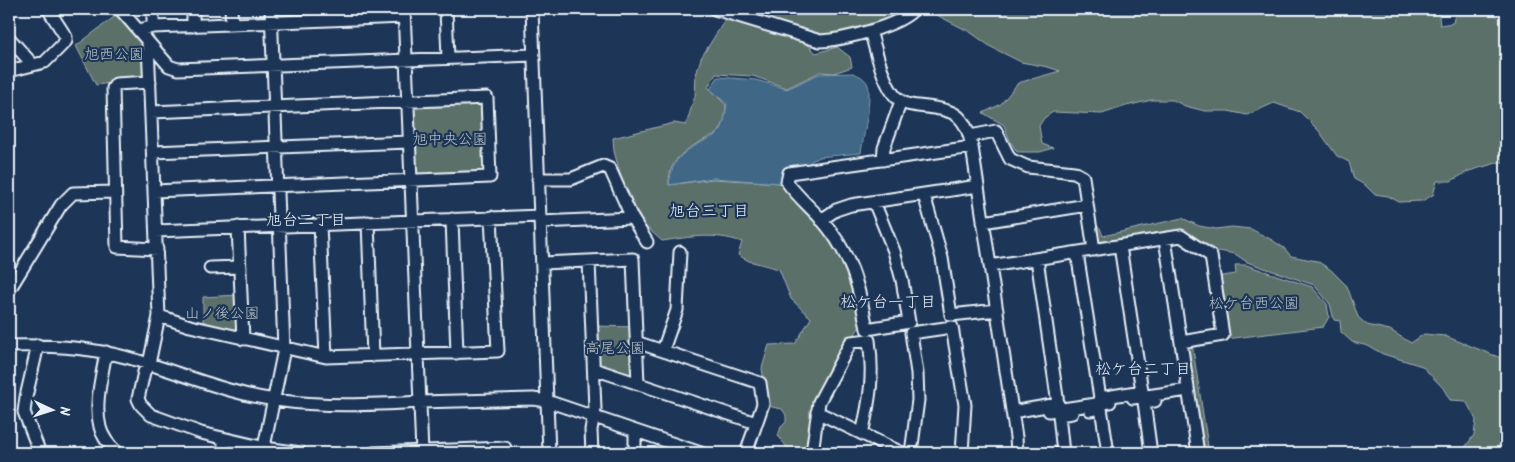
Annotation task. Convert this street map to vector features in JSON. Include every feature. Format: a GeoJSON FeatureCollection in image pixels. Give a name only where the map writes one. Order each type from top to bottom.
{"type":"FeatureCollection","features":[{"type":"Feature","properties":{"kind":"street"},"geometry":{"type":"LineString","coordinates":[[9,71],[45,62],[66,41],[66,37],[48,9]]}},
{"type":"Feature","properties":{"kind":"street"},"geometry":{"type":"LineString","coordinates":[[120,9],[148,43],[173,68]]}},
{"type":"Feature","properties":{"kind":"street"},"geometry":{"type":"LineString","coordinates":[[153,9],[153,27]]}},
{"type":"Feature","properties":{"kind":"street"},"geometry":{"type":"LineString","coordinates":[[193,9],[193,26]]}},
{"type":"Feature","properties":{"kind":"street"},"geometry":{"type":"LineString","coordinates":[[231,9],[232,24]]}},
{"type":"Feature","properties":{"kind":"street"},"geometry":{"type":"LineString","coordinates":[[265,451],[265,442],[284,349],[271,9]]}},
{"type":"Feature","properties":{"kind":"street"},"geometry":{"type":"LineString","coordinates":[[446,9],[448,58]]}},
{"type":"Feature","properties":{"kind":"street"},"geometry":{"type":"LineString","coordinates":[[532,9],[549,453]]}},
{"type":"Feature","properties":{"kind":"street"},"geometry":{"type":"LineString","coordinates":[[715,9],[820,41],[832,40],[870,30],[903,19],[914,9]]}},
{"type":"Feature","properties":{"kind":"street"},"geometry":{"type":"LineString","coordinates":[[138,30],[153,27],[272,23],[404,13],[422,452]]}},
{"type":"Feature","properties":{"kind":"street"},"geometry":{"type":"LineString","coordinates":[[870,30],[890,90],[908,105],[950,111],[963,120],[971,141],[1013,414],[1017,453]]}},
{"type":"Feature","properties":{"kind":"street"},"geometry":{"type":"LineString","coordinates":[[9,38],[33,65]]}},
{"type":"Feature","properties":{"kind":"street"},"geometry":{"type":"LineString","coordinates":[[148,43],[159,316],[149,364],[144,372],[138,399],[151,415],[265,451],[301,453]]}},
{"type":"Feature","properties":{"kind":"street"},"geometry":{"type":"LineString","coordinates":[[149,70],[533,55]]}},
{"type":"Feature","properties":{"kind":"street"},"geometry":{"type":"LineString","coordinates":[[150,82],[116,84],[113,88],[114,192],[117,247],[156,249]]}},
{"type":"Feature","properties":{"kind":"street"},"geometry":{"type":"LineString","coordinates":[[151,112],[487,98],[490,157],[490,177],[154,191]]}},
{"type":"Feature","properties":{"kind":"street"},"geometry":{"type":"LineString","coordinates":[[883,160],[884,148],[901,101]]}},
{"type":"Feature","properties":{"kind":"street"},"geometry":{"type":"LineString","coordinates":[[874,202],[894,251],[902,280],[908,322],[868,329],[861,292],[844,250],[821,220],[787,182],[789,174],[883,160],[971,141],[996,131],[1010,159],[1028,167],[1074,172],[1083,177],[1094,250]]}},
{"type":"Feature","properties":{"kind":"street"},"geometry":{"type":"LineString","coordinates":[[153,152],[409,142]]}},
{"type":"Feature","properties":{"kind":"street"},"geometry":{"type":"LineString","coordinates":[[538,179],[571,179],[603,166],[610,169],[632,218],[648,242]]}},
{"type":"Feature","properties":{"kind":"street"},"geometry":{"type":"LineString","coordinates":[[821,220],[836,210],[874,202],[978,186]]}},
{"type":"Feature","properties":{"kind":"street"},"geometry":{"type":"LineString","coordinates":[[9,290],[61,205],[73,193],[114,192]]}},
{"type":"Feature","properties":{"kind":"street"},"geometry":{"type":"LineString","coordinates":[[924,195],[942,258],[951,315],[997,312]]}},
{"type":"Feature","properties":{"kind":"street"},"geometry":{"type":"LineString","coordinates":[[983,222],[1087,206]]}},
{"type":"Feature","properties":{"kind":"street"},"geometry":{"type":"LineString","coordinates":[[156,231],[491,217],[540,219],[632,218]]}},
{"type":"Feature","properties":{"kind":"street"},"geometry":{"type":"LineString","coordinates":[[159,316],[190,326],[284,349],[326,357],[498,351],[491,217]]}},
{"type":"Feature","properties":{"kind":"street"},"geometry":{"type":"LineString","coordinates":[[452,219],[457,353]]}},
{"type":"Feature","properties":{"kind":"street"},"geometry":{"type":"LineString","coordinates":[[368,222],[373,356]]}},
{"type":"Feature","properties":{"kind":"street"},"geometry":{"type":"LineString","coordinates":[[320,224],[326,357]]}},
{"type":"Feature","properties":{"kind":"street"},"geometry":{"type":"LineString","coordinates":[[238,227],[244,339]]}},
{"type":"Feature","properties":{"kind":"street"},"geometry":{"type":"LineString","coordinates":[[990,266],[1181,236],[1211,256],[1223,335],[1181,342]]}},
{"type":"Feature","properties":{"kind":"street"},"geometry":{"type":"LineString","coordinates":[[1165,239],[1198,453]]}},
{"type":"Feature","properties":{"kind":"street"},"geometry":{"type":"LineString","coordinates":[[1077,252],[1100,398],[1108,397],[1142,391],[1120,246]]}},
{"type":"Feature","properties":{"kind":"street"},"geometry":{"type":"LineString","coordinates":[[663,350],[677,310],[680,252]]}},
{"type":"Feature","properties":{"kind":"street"},"geometry":{"type":"LineString","coordinates":[[1013,414],[1058,404],[1037,259]]}},
{"type":"Feature","properties":{"kind":"street"},"geometry":{"type":"LineString","coordinates":[[542,263],[633,260],[638,384]]}},
{"type":"Feature","properties":{"kind":"street"},"geometry":{"type":"LineString","coordinates":[[589,261],[595,408],[591,430],[592,453]]}},
{"type":"Feature","properties":{"kind":"street"},"geometry":{"type":"LineString","coordinates":[[210,268],[240,267]]}},
{"type":"Feature","properties":{"kind":"street"},"geometry":{"type":"LineString","coordinates":[[865,334],[997,312]]}},
{"type":"Feature","properties":{"kind":"street"},"geometry":{"type":"LineString","coordinates":[[911,453],[918,400],[917,373],[911,333],[952,327],[964,405],[962,453]]}},
{"type":"Feature","properties":{"kind":"street"},"geometry":{"type":"LineString","coordinates":[[812,453],[819,402],[851,342],[868,340],[872,365],[862,434]]}},
{"type":"Feature","properties":{"kind":"street"},"geometry":{"type":"LineString","coordinates":[[636,342],[760,383],[763,404],[746,453]]}},
{"type":"Feature","properties":{"kind":"street"},"geometry":{"type":"LineString","coordinates":[[38,345],[24,412],[40,453]]}},
{"type":"Feature","properties":{"kind":"street"},"geometry":{"type":"LineString","coordinates":[[9,346],[75,347],[106,352],[214,386],[273,400],[343,405],[533,399],[547,401],[701,453]]}},
{"type":"Feature","properties":{"kind":"street"},"geometry":{"type":"LineString","coordinates":[[106,352],[99,395],[100,428],[117,453]]}},
{"type":"Feature","properties":{"kind":"street"},"geometry":{"type":"LineString","coordinates":[[594,370],[756,423]]}},
{"type":"Feature","properties":{"kind":"street"},"geometry":{"type":"LineString","coordinates":[[1013,414],[1189,392]]}},
{"type":"Feature","properties":{"kind":"street"},"geometry":{"type":"LineString","coordinates":[[1152,453],[1144,402],[1189,392]]}},
{"type":"Feature","properties":{"kind":"street"},"geometry":{"type":"LineString","coordinates":[[1063,453],[1060,415],[1101,408],[1108,453]]}},
{"type":"Feature","properties":{"kind":"street"},"geometry":{"type":"LineString","coordinates":[[817,412],[902,453]]}},
{"type":"Feature","properties":{"kind":"street"},"geometry":{"type":"LineString","coordinates":[[635,431],[636,453]]}},
{"type":"Feature","properties":{"kind":"street"},"geometry":{"type":"LineString","coordinates":[[224,439],[224,453]]}},
{"type":"Feature","properties":{"kind":"street"},"geometry":{"type":"LineString","coordinates":[[374,453],[464,452],[506,448],[506,453]]}},
{"type":"Feature","properties":{"kind":"green space"},"geometry":{"type":"Polygon","coordinates":[[[725,9],[910,9],[898,17],[840,35],[814,36],[725,9]]]}},
{"type":"Feature","properties":{"kind":"green space"},"geometry":{"type":"Polygon","coordinates":[[[925,9],[1438,9],[1440,25],[1453,23],[1456,9],[1490,9],[1506,26],[1506,162],[1469,171],[1451,181],[1437,181],[1433,195],[1422,201],[1399,202],[1388,196],[1374,194],[1365,185],[1354,179],[1349,162],[1337,156],[1319,131],[1300,112],[1274,103],[1247,115],[1228,111],[1205,111],[1185,106],[1173,100],[1152,100],[1102,114],[1053,112],[1044,118],[1039,126],[1042,144],[1053,148],[1040,152],[1017,152],[1010,141],[1004,125],[983,113],[1001,104],[1018,83],[1060,71],[1021,62],[991,47],[970,32],[925,9]]]}},
{"type":"Feature","properties":{"kind":"green space","name":"旭西公園"},"geometry":{"type":"Polygon","coordinates":[[[118,14],[143,42],[146,81],[96,85],[76,46],[118,14]]]}},
{"type":"Feature","properties":{"kind":"green space"},"geometry":{"type":"Polygon","coordinates":[[[735,18],[803,40],[816,53],[837,47],[850,57],[852,67],[834,73],[820,72],[787,88],[753,76],[716,74],[708,87],[726,105],[721,128],[717,133],[681,155],[672,167],[670,175],[669,185],[713,179],[780,183],[789,188],[807,207],[844,257],[862,315],[860,326],[813,402],[810,453],[784,453],[787,447],[778,436],[781,427],[786,422],[786,415],[782,409],[767,406],[762,368],[769,345],[795,344],[811,318],[791,299],[779,269],[749,261],[738,255],[742,242],[712,236],[662,241],[644,225],[622,181],[614,151],[613,138],[674,123],[686,125],[695,96],[696,75],[701,58],[725,20],[735,18]]]}},
{"type":"Feature","properties":{"kind":"green space","name":"旭中央公園"},"geometry":{"type":"Polygon","coordinates":[[[484,103],[487,174],[415,175],[413,105],[484,103]]]}},
{"type":"Feature","properties":{"kind":"green space"},"geometry":{"type":"Polygon","coordinates":[[[1182,218],[1199,226],[1216,229],[1232,227],[1251,229],[1284,248],[1291,256],[1317,261],[1331,270],[1347,286],[1358,317],[1367,325],[1390,330],[1411,343],[1424,334],[1445,336],[1506,360],[1506,453],[1461,453],[1474,435],[1476,420],[1466,401],[1450,400],[1443,388],[1422,366],[1352,342],[1341,332],[1340,321],[1334,320],[1330,304],[1314,285],[1247,262],[1235,254],[1219,251],[1213,254],[1182,234],[1097,245],[1092,222],[1100,228],[1103,236],[1182,218]]]}},
{"type":"Feature","properties":{"kind":"green space","name":"松ケ台西公園"},"geometry":{"type":"Polygon","coordinates":[[[1235,265],[1246,265],[1312,287],[1327,304],[1329,317],[1323,327],[1226,339],[1216,277],[1236,274],[1235,265]]]}},
{"type":"Feature","properties":{"kind":"green space","name":"山ノ後公園"},"geometry":{"type":"Polygon","coordinates":[[[238,295],[241,336],[203,327],[203,297],[238,295]]]}},
{"type":"Feature","properties":{"kind":"green space","name":"高尾公園"},"geometry":{"type":"Polygon","coordinates":[[[594,326],[635,327],[637,383],[596,369],[594,326]]]}},
{"type":"Feature","properties":{"kind":"green space"},"geometry":{"type":"Polygon","coordinates":[[[1192,343],[1209,453],[1200,453],[1184,345],[1192,343]]]}},
{"type":"Feature","properties":{"kind":"water"},"geometry":{"type":"Polygon","coordinates":[[[853,73],[866,81],[869,91],[861,153],[819,157],[810,162],[809,167],[781,183],[713,178],[669,185],[673,167],[682,155],[687,150],[717,134],[722,128],[727,104],[710,89],[718,77],[756,80],[787,89],[819,74],[853,73]]]}},
{"type":"Feature","properties":{"kind":"district","name":"旭台三丁目"},"geometry":{"type":"Point","coordinates":[709,210]}},
{"type":"Feature","properties":{"kind":"district","name":"旭台二丁目"},"geometry":{"type":"Point","coordinates":[306,219]}},
{"type":"Feature","properties":{"kind":"district","name":"松ケ台一丁目"},"geometry":{"type":"Point","coordinates":[888,301]}},
{"type":"Feature","properties":{"kind":"district","name":"松ケ台二丁目"},"geometry":{"type":"Point","coordinates":[1143,368]}}]}
